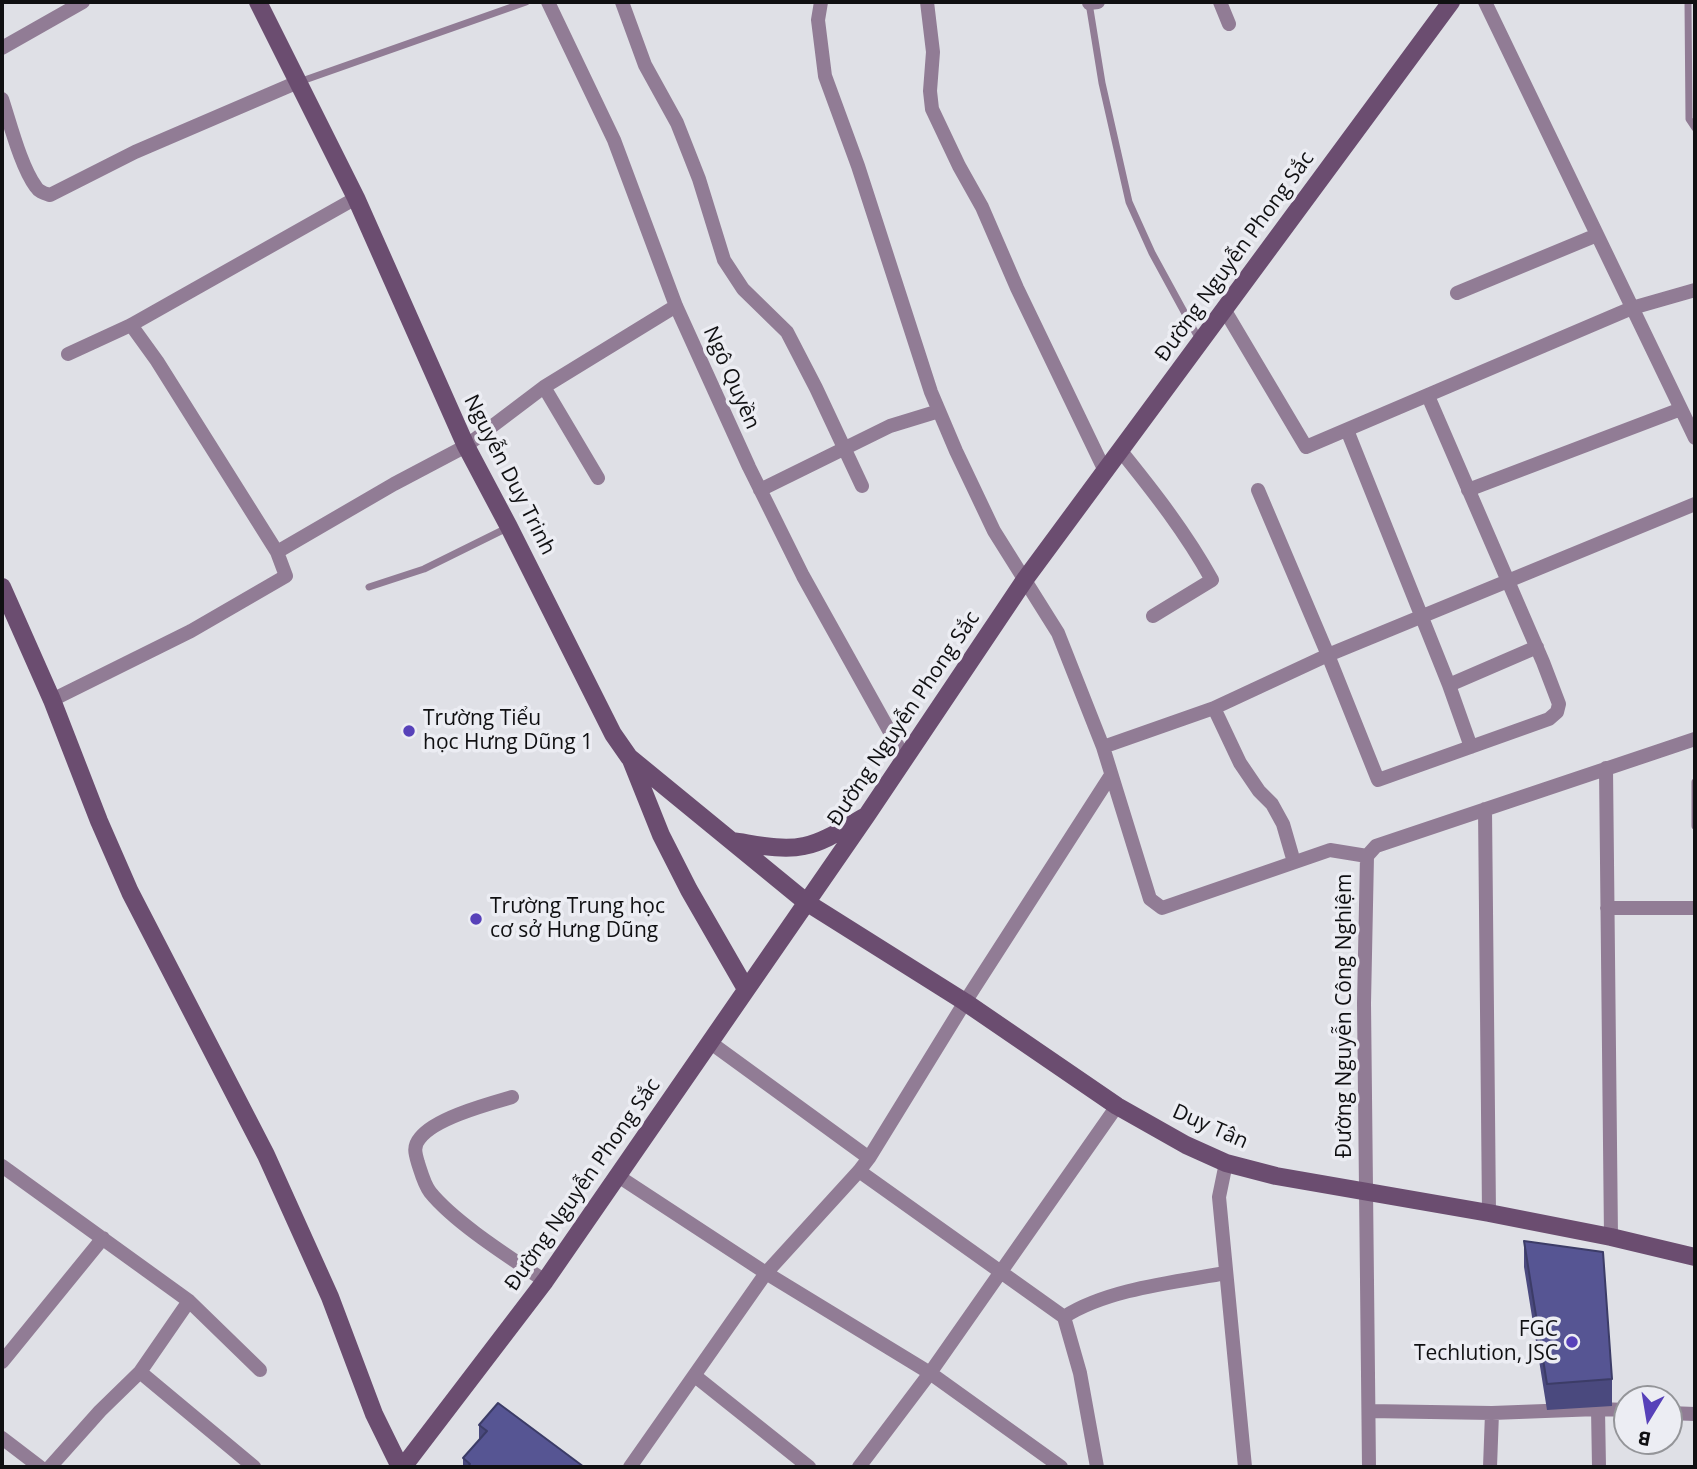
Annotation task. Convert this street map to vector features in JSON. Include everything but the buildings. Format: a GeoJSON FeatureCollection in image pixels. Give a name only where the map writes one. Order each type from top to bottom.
{"type":"FeatureCollection","features":[{"type":"Feature","properties":{"kind":"street"},"geometry":{"type":"LineString","coordinates":[[2,48],[83,2]]}},
{"type":"Feature","properties":{"kind":"street","name":"Nguyễn Duy Trinh"},"geometry":{"type":"LineString","coordinates":[[258,2],[356,198],[466,446],[613,734],[629,757],[806,902]]}},
{"type":"Feature","properties":{"kind":"street","name":"Ngô Quyền"},"geometry":{"type":"LineString","coordinates":[[548,2],[614,139],[676,306],[760,490],[803,576],[905,759]]}},
{"type":"Feature","properties":{"kind":"street"},"geometry":{"type":"LineString","coordinates":[[622,2],[645,65],[677,123],[699,179],[724,260],[743,289],[787,332],[862,486]]}},
{"type":"Feature","properties":{"kind":"street"},"geometry":{"type":"LineString","coordinates":[[821,2],[818,20],[825,76],[858,166],[939,411],[994,531],[1026,578],[1058,633],[1102,747],[1150,899],[1162,908],[1330,850],[1367,856]]}},
{"type":"Feature","properties":{"kind":"street"},"geometry":{"type":"LineString","coordinates":[[927,2],[933,52],[930,91],[932,108],[982,207],[1017,288],[1105,471]]}},
{"type":"Feature","properties":{"kind":"street"},"geometry":{"type":"LineString","coordinates":[[1220,2],[1229,24]]}},
{"type":"Feature","properties":{"kind":"street","name":"Đường Nguyễn Phong Sắc"},"geometry":{"type":"LineString","coordinates":[[402,1467],[545,1281],[867,815],[1026,578],[1451,2]]}},
{"type":"Feature","properties":{"kind":"street"},"geometry":{"type":"LineString","coordinates":[[1485,2],[1695,438]]}},
{"type":"Feature","properties":{"kind":"street"},"geometry":{"type":"LineString","coordinates":[[2,99],[22,158],[36,187],[50,195],[135,152],[298,82]]}},
{"type":"Feature","properties":{"kind":"street"},"geometry":{"type":"LineString","coordinates":[[68,354],[131,325],[356,198]]}},
{"type":"Feature","properties":{"kind":"street"},"geometry":{"type":"LineString","coordinates":[[1457,293],[1597,235]]}},
{"type":"Feature","properties":{"kind":"street"},"geometry":{"type":"LineString","coordinates":[[1224,309],[1306,447],[1632,308],[1695,290]]}},
{"type":"Feature","properties":{"kind":"street"},"geometry":{"type":"LineString","coordinates":[[277,552],[466,446],[544,387],[676,306]]}},
{"type":"Feature","properties":{"kind":"street"},"geometry":{"type":"LineString","coordinates":[[52,700],[191,631],[286,576],[277,552],[157,361],[131,325]]}},
{"type":"Feature","properties":{"kind":"street"},"geometry":{"type":"LineString","coordinates":[[544,387],[598,478]]}},
{"type":"Feature","properties":{"kind":"street"},"geometry":{"type":"LineString","coordinates":[[1258,490],[1378,780],[1549,719],[1558,712],[1559,704],[1428,396]]}},
{"type":"Feature","properties":{"kind":"street"},"geometry":{"type":"LineString","coordinates":[[1468,490],[1681,409]]}},
{"type":"Feature","properties":{"kind":"street"},"geometry":{"type":"LineString","coordinates":[[760,490],[890,426],[939,411]]}},
{"type":"Feature","properties":{"kind":"street"},"geometry":{"type":"LineString","coordinates":[[1347,430],[1471,747]]}},
{"type":"Feature","properties":{"kind":"street"},"geometry":{"type":"LineString","coordinates":[[1120,450],[1186,536],[1212,580],[1153,616]]}},
{"type":"Feature","properties":{"kind":"street"},"geometry":{"type":"LineString","coordinates":[[1102,747],[1214,708],[1328,655],[1695,505]]}},
{"type":"Feature","properties":{"kind":"street"},"geometry":{"type":"LineString","coordinates":[[2,587],[6,610],[52,700],[130,892],[266,1155],[330,1297],[374,1415],[402,1467]]}},
{"type":"Feature","properties":{"kind":"street"},"geometry":{"type":"LineString","coordinates":[[1449,685],[1537,647]]}},
{"type":"Feature","properties":{"kind":"street"},"geometry":{"type":"LineString","coordinates":[[1214,708],[1240,763],[1259,791],[1272,804],[1283,824],[1294,862]]}},
{"type":"Feature","properties":{"kind":"street","name":"Đường Nguyễn Công Nghiệm"},"geometry":{"type":"LineString","coordinates":[[1368,1467],[1364,1003],[1367,856],[1376,846],[1695,739]]}},
{"type":"Feature","properties":{"kind":"street"},"geometry":{"type":"LineString","coordinates":[[629,757],[661,835],[746,989]]}},
{"type":"Feature","properties":{"kind":"street"},"geometry":{"type":"LineString","coordinates":[[1606,768],[1611,1237]]}},
{"type":"Feature","properties":{"kind":"street"},"geometry":{"type":"LineString","coordinates":[[630,1467],[766,1273],[869,1158],[965,1002],[1111,775]]}},
{"type":"Feature","properties":{"kind":"street"},"geometry":{"type":"LineString","coordinates":[[1485,809],[1489,1213]]}},
{"type":"Feature","properties":{"kind":"street"},"geometry":{"type":"LineString","coordinates":[[729,841],[777,847],[804,847],[867,815]]}},
{"type":"Feature","properties":{"kind":"street","name":"Duy Tân"},"geometry":{"type":"LineString","coordinates":[[806,902],[965,1002],[1117,1106],[1186,1145],[1226,1163],[1276,1176],[1611,1237],[1695,1257]]}},
{"type":"Feature","properties":{"kind":"street"},"geometry":{"type":"LineString","coordinates":[[1607,908],[1695,908]]}},
{"type":"Feature","properties":{"kind":"street"},"geometry":{"type":"LineString","coordinates":[[711,1042],[869,1158]]}},
{"type":"Feature","properties":{"kind":"street"},"geometry":{"type":"LineString","coordinates":[[512,1097],[453,1116],[425,1132],[414,1150],[428,1190],[440,1203],[545,1281]]}},
{"type":"Feature","properties":{"kind":"street"},"geometry":{"type":"LineString","coordinates":[[859,1467],[930,1373],[1117,1106]]}},
{"type":"Feature","properties":{"kind":"street"},"geometry":{"type":"LineString","coordinates":[[1226,1163],[1219,1197],[1245,1467]]}},
{"type":"Feature","properties":{"kind":"street"},"geometry":{"type":"LineString","coordinates":[[2,1166],[190,1300],[260,1370]]}},
{"type":"Feature","properties":{"kind":"street"},"geometry":{"type":"LineString","coordinates":[[859,1171],[1064,1317],[1080,1373],[1097,1467]]}},
{"type":"Feature","properties":{"kind":"street"},"geometry":{"type":"LineString","coordinates":[[618,1176],[766,1273],[930,1373],[1061,1467]]}},
{"type":"Feature","properties":{"kind":"street"},"geometry":{"type":"LineString","coordinates":[[2,1363],[103,1238]]}},
{"type":"Feature","properties":{"kind":"street"},"geometry":{"type":"LineString","coordinates":[[1064,1317],[1074,1310],[1108,1298],[1226,1273]]}},
{"type":"Feature","properties":{"kind":"street"},"geometry":{"type":"LineString","coordinates":[[50,1467],[100,1411],[140,1372],[190,1300]]}},
{"type":"Feature","properties":{"kind":"street"},"geometry":{"type":"LineString","coordinates":[[140,1372],[254,1467]]}},
{"type":"Feature","properties":{"kind":"street"},"geometry":{"type":"LineString","coordinates":[[695,1376],[809,1467]]}},
{"type":"Feature","properties":{"kind":"street"},"geometry":{"type":"LineString","coordinates":[[1598,1409],[1599,1467]]}},
{"type":"Feature","properties":{"kind":"street"},"geometry":{"type":"LineString","coordinates":[[1369,1411],[1492,1413],[1613,1410]]}},
{"type":"Feature","properties":{"kind":"street"},"geometry":{"type":"LineString","coordinates":[[1490,1467],[1492,1413]]}},
{"type":"Feature","properties":{"kind":"street"},"geometry":{"type":"LineString","coordinates":[[2,1438],[40,1467]]}},
{"type":"Feature","properties":{"kind":"lane"},"geometry":{"type":"LineString","coordinates":[[298,82],[526,2]]}},
{"type":"Feature","properties":{"kind":"lane"},"geometry":{"type":"LineString","coordinates":[[1688,2],[1689,119],[1695,128]]}},
{"type":"Feature","properties":{"kind":"lane"},"geometry":{"type":"LineString","coordinates":[[1093,3],[1102,83],[1129,202],[1152,253],[1200,342]]}},
{"type":"Feature","properties":{"kind":"lane"},"geometry":{"type":"LineString","coordinates":[[369,587],[424,569],[509,527]]}},
{"type":"Feature","properties":{"kind":"lane"},"geometry":{"type":"LineString","coordinates":[[1695,782],[1695,826]]}},
{"type":"Feature","properties":{"kind":"place","name":"Trường Tiểu học Hưng Dũng 1"},"geometry":{"type":"Point","coordinates":[409,731]}},
{"type":"Feature","properties":{"kind":"place","name":"Trường Trung học cơ sở Hưng Dũng"},"geometry":{"type":"Point","coordinates":[476,919]}},
{"type":"Feature","properties":{"kind":"place","name":"FGC Techlution, JSC"},"geometry":{"type":"Point","coordinates":[1572,1342]}}]}
